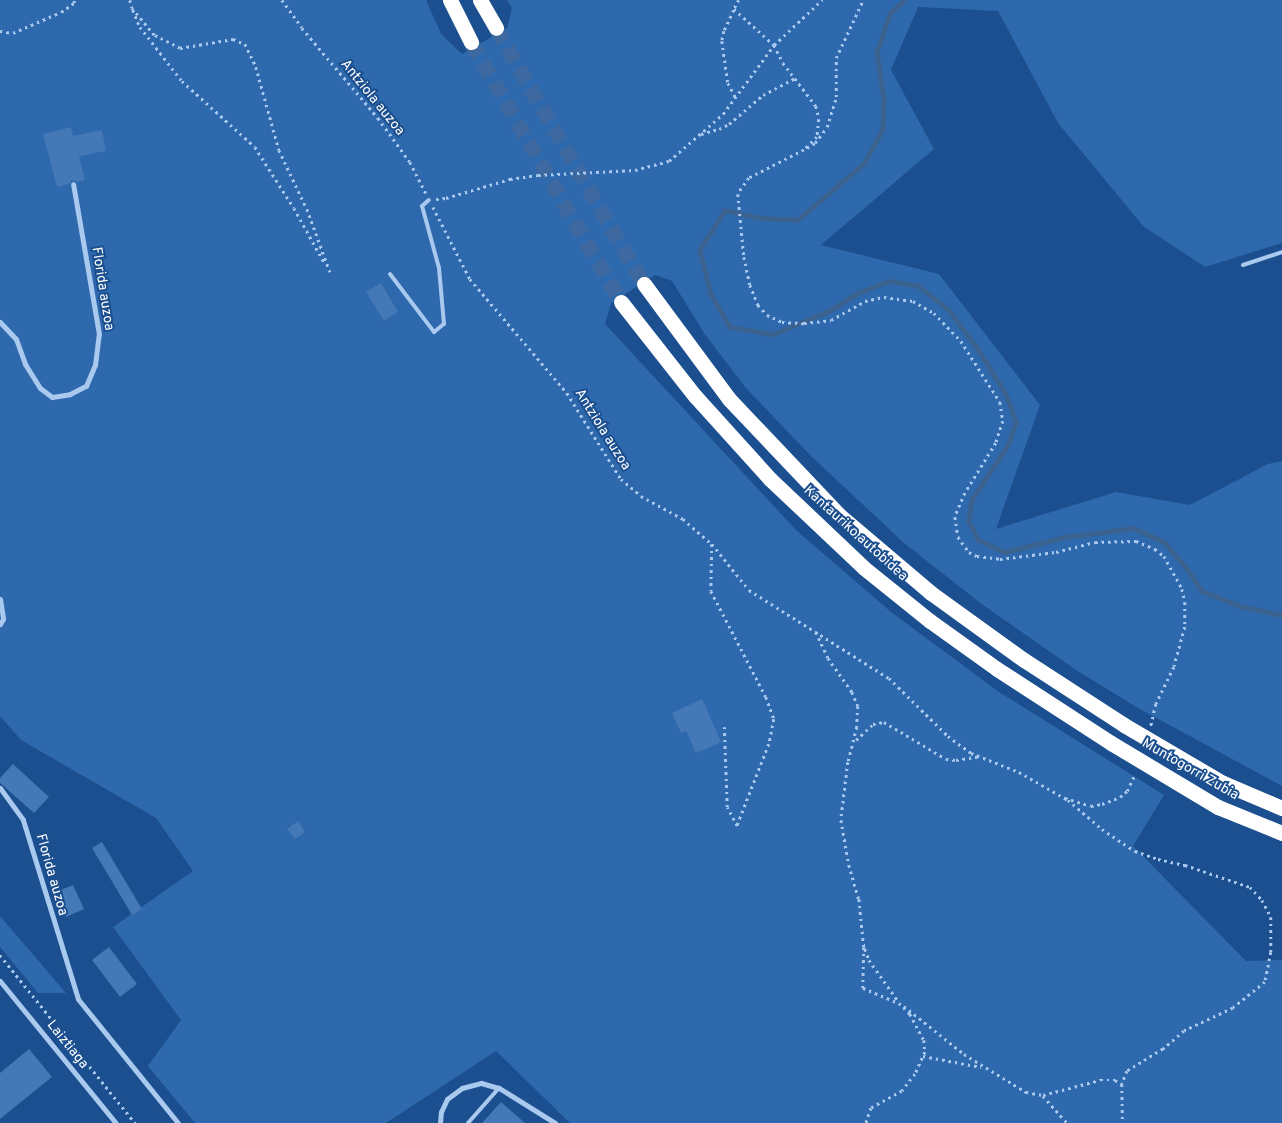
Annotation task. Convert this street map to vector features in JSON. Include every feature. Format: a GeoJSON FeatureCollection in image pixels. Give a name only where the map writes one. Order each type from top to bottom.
{"type":"FeatureCollection","features":[{"type":"Feature","properties":{"kind":"highway"},"geometry":{"type":"LineString","coordinates":[[450,0],[471,42]]}},
{"type":"Feature","properties":{"kind":"highway"},"geometry":{"type":"LineString","coordinates":[[480,0],[496,28]]}},
{"type":"Feature","properties":{"kind":"highway","name":"Kantauriko autobidea"},"geometry":{"type":"LineString","coordinates":[[644,284],[729,399],[839,515],[931,593],[1024,660],[1124,724]]}},
{"type":"Feature","properties":{"kind":"highway","name":"Kantauriko autobidea"},"geometry":{"type":"LineString","coordinates":[[621,302],[714,417],[770,478],[864,568],[930,621],[996,669],[1111,743]]}},
{"type":"Feature","properties":{"kind":"highway","name":"Muntogorri Zubia"},"geometry":{"type":"LineString","coordinates":[[1124,724],[1223,783],[1282,808]]}},
{"type":"Feature","properties":{"kind":"highway","name":"Muntogorri Zubia"},"geometry":{"type":"LineString","coordinates":[[1111,743],[1218,807],[1282,833]]}},
{"type":"Feature","properties":{"kind":"street","name":"Florida auzoa"},"geometry":{"type":"LineString","coordinates":[[0,322],[16,338],[25,364],[40,388],[52,397],[70,394],[86,386],[95,366],[99,334],[73,184]]}},
{"type":"Feature","properties":{"kind":"street"},"geometry":{"type":"LineString","coordinates":[[0,599],[3,619],[0,624]]}},
{"type":"Feature","properties":{"kind":"street","name":"Florida auzoa"},"geometry":{"type":"LineString","coordinates":[[0,788],[23,820],[68,974],[78,999],[178,1123]]}},
{"type":"Feature","properties":{"kind":"street","name":"Laiztiaga"},"geometry":{"type":"LineString","coordinates":[[0,981],[116,1123]]}},
{"type":"Feature","properties":{"kind":"street"},"geometry":{"type":"LineString","coordinates":[[440,1123],[441,1112],[447,1099],[462,1088],[482,1083],[499,1088],[555,1123]]}},
{"type":"Feature","properties":{"kind":"lane"},"geometry":{"type":"LineString","coordinates":[[390,274],[434,332],[444,324],[439,268],[422,206],[429,200]]}},
{"type":"Feature","properties":{"kind":"lane"},"geometry":{"type":"LineString","coordinates":[[1243,265],[1282,252]]}},
{"type":"Feature","properties":{"kind":"lane"},"geometry":{"type":"LineString","coordinates":[[468,1123],[499,1088]]}},
{"type":"Feature","properties":{"kind":"path"},"geometry":{"type":"LineString","coordinates":[[0,31],[13,33],[61,12],[74,3],[74,0]]}},
{"type":"Feature","properties":{"kind":"path"},"geometry":{"type":"LineString","coordinates":[[130,0],[132,8],[140,27],[182,81],[255,147],[294,208],[330,272],[307,209],[279,150],[256,67],[245,44],[233,39],[180,48],[155,35],[132,8]]}},
{"type":"Feature","properties":{"kind":"path","name":"Antziola auzoa"},"geometry":{"type":"LineString","coordinates":[[282,0],[302,28],[378,118],[410,162],[470,280],[567,393],[621,479],[641,496],[683,518],[712,544],[749,590],[889,678],[948,736],[971,753],[1019,772],[1066,799]]}},
{"type":"Feature","properties":{"kind":"path"},"geometry":{"type":"LineString","coordinates":[[736,98],[728,83],[722,41],[724,31],[738,0]]}},
{"type":"Feature","properties":{"kind":"path"},"geometry":{"type":"LineString","coordinates":[[429,200],[446,198],[486,185],[538,175],[635,170],[668,160],[723,114],[774,45],[822,0]]}},
{"type":"Feature","properties":{"kind":"path"},"geometry":{"type":"LineString","coordinates":[[863,0],[836,58],[836,97],[827,127],[815,143],[749,178],[738,194],[744,257],[750,285],[758,305],[767,315],[782,322],[804,323],[830,320],[865,301],[884,297],[912,301],[934,313],[961,341],[1000,402],[1003,420],[996,442],[965,493],[955,517],[958,537],[969,552],[986,558],[1016,558],[1107,541],[1136,541],[1156,548],[1164,556],[1182,589],[1185,602],[1185,627],[1174,667],[1156,704],[1150,730]]}},
{"type":"Feature","properties":{"kind":"path"},"geometry":{"type":"LineString","coordinates":[[734,9],[774,45],[783,63],[816,106],[819,119],[817,137],[804,150]]}},
{"type":"Feature","properties":{"kind":"path"},"geometry":{"type":"LineString","coordinates":[[699,134],[724,126],[763,94],[795,78]]}},
{"type":"Feature","properties":{"kind":"path"},"geometry":{"type":"LineString","coordinates":[[712,544],[712,590],[766,697],[774,719],[769,744],[737,826],[727,808],[724,727]]}},
{"type":"Feature","properties":{"kind":"path"},"geometry":{"type":"LineString","coordinates":[[815,630],[828,658],[852,692],[858,706],[855,741],[848,762],[841,820],[849,865],[859,899],[864,947],[863,988],[899,1003],[924,1020],[985,1069],[1026,1092],[1041,1094],[1100,1080],[1115,1080],[1122,1084]]}},
{"type":"Feature","properties":{"kind":"path"},"geometry":{"type":"LineString","coordinates":[[855,741],[873,724],[884,722],[946,758],[956,760],[980,756]]}},
{"type":"Feature","properties":{"kind":"path"},"geometry":{"type":"LineString","coordinates":[[1066,799],[1091,806],[1120,797],[1127,791],[1138,765]]}},
{"type":"Feature","properties":{"kind":"path"},"geometry":{"type":"LineString","coordinates":[[1066,799],[1102,829],[1135,851],[1158,859],[1186,865],[1250,887],[1262,900],[1271,917],[1271,952],[1265,982],[1233,1008],[1184,1031],[1163,1049],[1127,1071],[1122,1084],[1123,1123]]}},
{"type":"Feature","properties":{"kind":"path"},"geometry":{"type":"LineString","coordinates":[[864,947],[869,960],[899,1003],[910,1014],[924,1040],[923,1056],[915,1074],[902,1092],[871,1108],[866,1123]]}},
{"type":"Feature","properties":{"kind":"path"},"geometry":{"type":"LineString","coordinates":[[0,955],[135,1123]]}},
{"type":"Feature","properties":{"kind":"path"},"geometry":{"type":"LineString","coordinates":[[923,1056],[985,1069]]}},
{"type":"Feature","properties":{"kind":"path"},"geometry":{"type":"LineString","coordinates":[[1041,1094],[1067,1123]]}},
{"type":"Feature","properties":{"kind":"shaded area"},"geometry":{"type":"Polygon","coordinates":[[[0,0],[426,0],[441,34],[462,54],[507,28],[512,8],[507,0],[1282,0],[1282,243],[1205,267],[1143,226],[1058,123],[998,11],[918,7],[891,70],[934,149],[821,245],[939,274],[1040,405],[996,529],[1116,492],[1190,505],[1268,464],[1282,461],[1282,786],[1138,708],[1076,670],[983,605],[904,543],[811,456],[745,387],[704,333],[672,281],[655,275],[611,303],[605,324],[796,530],[891,612],[999,692],[1164,795],[1133,846],[1246,961],[1282,960],[1282,1123],[570,1123],[496,1051],[386,1123],[195,1123],[148,1066],[181,1020],[113,927],[193,871],[156,818],[21,740],[0,716],[0,0]]]}},
{"type":"Feature","properties":{"kind":"shaded area"},"geometry":{"type":"Polygon","coordinates":[[[0,916],[66,993],[38,993],[0,947],[0,916]]]}},
{"type":"Feature","properties":{"kind":"building"},"geometry":{"type":"Polygon","coordinates":[[[71,127],[73,136],[102,130],[106,151],[79,156],[85,180],[77,182],[72,180],[69,184],[57,187],[43,134],[71,127]]]}},
{"type":"Feature","properties":{"kind":"building"},"geometry":{"type":"Polygon","coordinates":[[[381,283],[398,312],[384,321],[366,292],[381,283]]]}},
{"type":"Feature","properties":{"kind":"building"},"geometry":{"type":"Polygon","coordinates":[[[702,699],[721,742],[696,753],[686,731],[681,733],[672,713],[702,699]]]}},
{"type":"Feature","properties":{"kind":"building"},"geometry":{"type":"Polygon","coordinates":[[[13,764],[49,797],[34,813],[0,783],[0,778],[13,764]]]}},
{"type":"Feature","properties":{"kind":"building"},"geometry":{"type":"Polygon","coordinates":[[[298,821],[305,832],[295,839],[287,829],[298,821]]]}},
{"type":"Feature","properties":{"kind":"building"},"geometry":{"type":"Polygon","coordinates":[[[102,842],[142,909],[132,915],[92,848],[102,842]]]}},
{"type":"Feature","properties":{"kind":"building"},"geometry":{"type":"Polygon","coordinates":[[[73,885],[84,909],[66,917],[56,892],[73,885]]]}},
{"type":"Feature","properties":{"kind":"building"},"geometry":{"type":"Polygon","coordinates":[[[109,947],[137,984],[120,997],[92,960],[109,947]]]}},
{"type":"Feature","properties":{"kind":"building"},"geometry":{"type":"Polygon","coordinates":[[[29,1049],[52,1077],[0,1119],[0,1073],[29,1049]]]}},
{"type":"Feature","properties":{"kind":"building"},"geometry":{"type":"Polygon","coordinates":[[[501,1102],[525,1123],[482,1123],[501,1102]]]}},
{"type":"Feature","properties":{"kind":"waterway"},"geometry":{"type":"LineString","coordinates":[[905,0],[890,14],[877,53],[884,98],[883,129],[865,163],[798,220],[764,219],[725,211],[700,250],[711,294],[730,327],[773,334],[829,311],[858,293],[889,281],[919,286],[950,311],[978,349],[1006,394],[1016,422],[1008,446],[972,500],[969,522],[979,540],[1005,552],[1065,537],[1134,528],[1164,542],[1186,567],[1202,591],[1240,606],[1282,615]]}},
{"type":"Feature","properties":{"kind":"tunnel"},"geometry":{"type":"LineString","coordinates":[[496,28],[644,284]]}},
{"type":"Feature","properties":{"kind":"tunnel"},"geometry":{"type":"LineString","coordinates":[[471,42],[621,302]]}}]}
